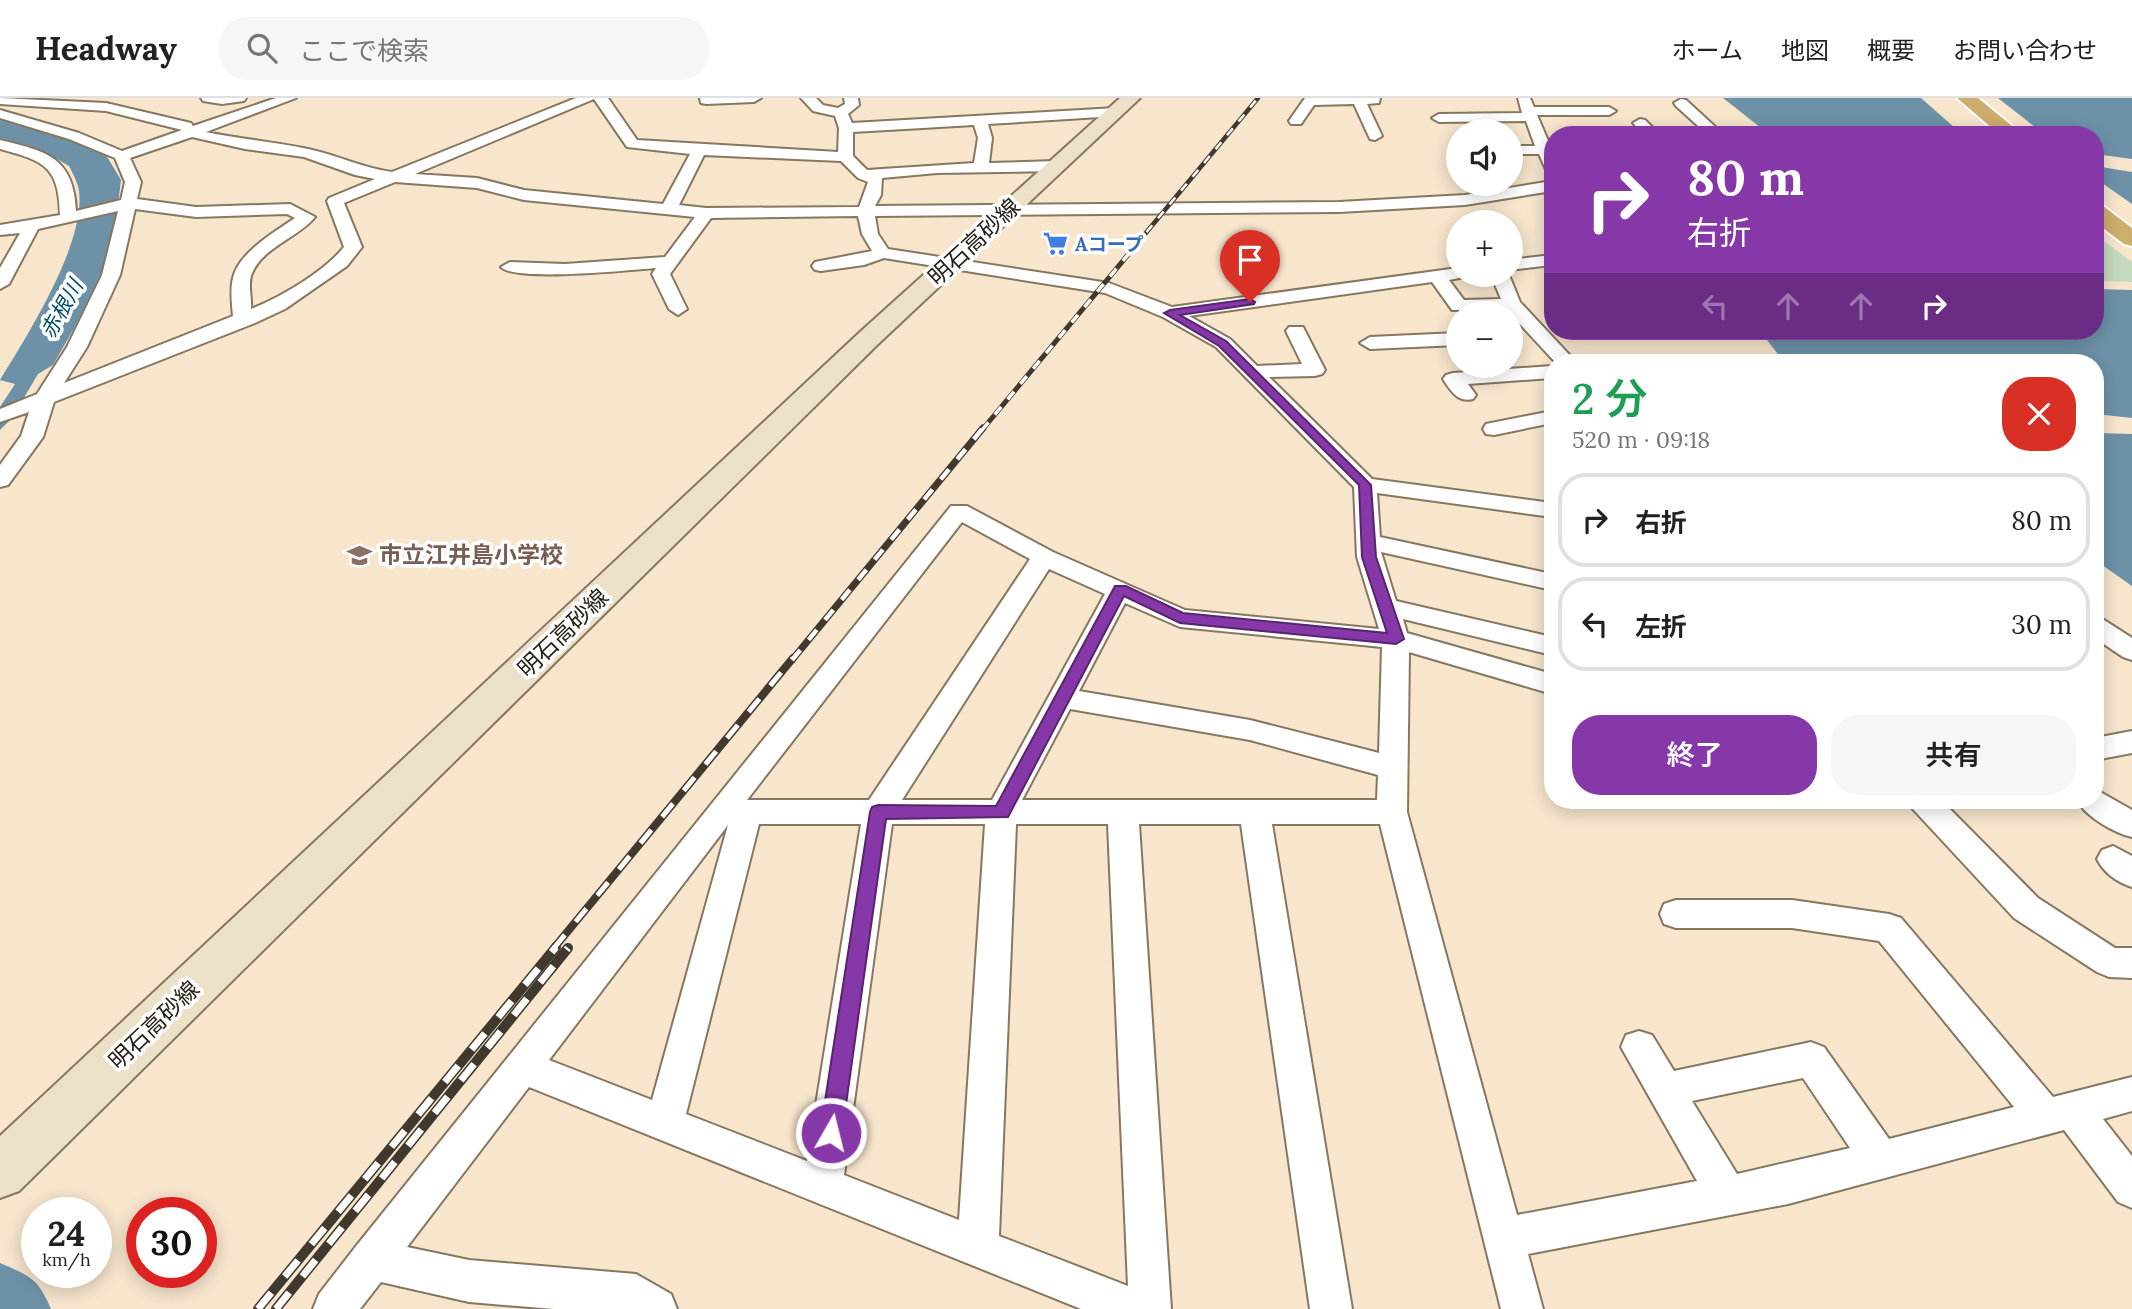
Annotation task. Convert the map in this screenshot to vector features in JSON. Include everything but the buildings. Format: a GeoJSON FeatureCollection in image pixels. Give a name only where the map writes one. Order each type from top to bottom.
{"type":"FeatureCollection","features":[{"type":"Feature","properties":{"kind":"highway"},"geometry":{"type":"LineString","coordinates":[[1951,98],[1985,126]]}},
{"type":"Feature","properties":{"kind":"highway"},"geometry":{"type":"LineString","coordinates":[[1966,98],[2002,126]]}},
{"type":"Feature","properties":{"kind":"highway"},"geometry":{"type":"LineString","coordinates":[[2104,203],[2132,224]]}},
{"type":"Feature","properties":{"kind":"highway"},"geometry":{"type":"LineString","coordinates":[[2104,218],[2132,239]]}},
{"type":"Feature","properties":{"kind":"main road","name":"明石高砂線"},"geometry":{"type":"LineString","coordinates":[[0,1172],[858,348],[1124,105]]}},
{"type":"Feature","properties":{"kind":"street"},"geometry":{"type":"LineString","coordinates":[[208,98],[239,98]]}},
{"type":"Feature","properties":{"kind":"street"},"geometry":{"type":"LineString","coordinates":[[251,98],[275,103]]}},
{"type":"Feature","properties":{"kind":"street"},"geometry":{"type":"LineString","coordinates":[[1,113],[74,136],[122,156],[289,98]]}},
{"type":"Feature","properties":{"kind":"street"},"geometry":{"type":"LineString","coordinates":[[0,416],[278,305],[341,262],[353,247],[335,201],[588,98]]}},
{"type":"Feature","properties":{"kind":"street"},"geometry":{"type":"LineString","coordinates":[[601,98],[632,144],[845,157]]}},
{"type":"Feature","properties":{"kind":"street"},"geometry":{"type":"LineString","coordinates":[[706,100],[754,98]]}},
{"type":"Feature","properties":{"kind":"street"},"geometry":{"type":"LineString","coordinates":[[808,98],[818,108],[843,120],[980,121],[1124,105]]}},
{"type":"Feature","properties":{"kind":"street"},"geometry":{"type":"LineString","coordinates":[[851,98],[852,105],[843,120],[845,157],[863,175],[876,180],[873,195],[865,210],[870,234],[882,253]]}},
{"type":"Feature","properties":{"kind":"street"},"geometry":{"type":"LineString","coordinates":[[1296,121],[1310,102],[1366,99],[1376,136]]}},
{"type":"Feature","properties":{"kind":"street"},"geometry":{"type":"LineString","coordinates":[[1,113],[61,101],[106,107],[186,126],[190,132],[245,145],[307,153],[360,172],[390,177],[477,183],[524,195],[706,213],[1468,205],[1544,188]]}},
{"type":"Feature","properties":{"kind":"street"},"geometry":{"type":"LineString","coordinates":[[1681,103],[1707,126]]}},
{"type":"Feature","properties":{"kind":"street"},"geometry":{"type":"LineString","coordinates":[[1,113],[47,107],[106,107]]}},
{"type":"Feature","properties":{"kind":"street"},"geometry":{"type":"LineString","coordinates":[[1439,118],[1532,120],[1609,111]]}},
{"type":"Feature","properties":{"kind":"street"},"geometry":{"type":"LineString","coordinates":[[1532,120],[1544,149]]}},
{"type":"Feature","properties":{"kind":"street"},"geometry":{"type":"LineString","coordinates":[[980,121],[985,138],[981,169]]}},
{"type":"Feature","properties":{"kind":"street"},"geometry":{"type":"LineString","coordinates":[[1640,123],[1643,126]]}},
{"type":"Feature","properties":{"kind":"street"},"geometry":{"type":"LineString","coordinates":[[0,144],[41,155],[60,170],[69,189],[68,218]]}},
{"type":"Feature","properties":{"kind":"street"},"geometry":{"type":"LineString","coordinates":[[668,210],[699,150]]}},
{"type":"Feature","properties":{"kind":"street"},"geometry":{"type":"LineString","coordinates":[[0,481],[32,437],[44,399],[77,347],[111,275],[133,182],[123,164],[122,156]]}},
{"type":"Feature","properties":{"kind":"street"},"geometry":{"type":"LineString","coordinates":[[863,175],[937,168],[1056,166]]}},
{"type":"Feature","properties":{"kind":"street"},"geometry":{"type":"LineString","coordinates":[[0,230],[32,226],[130,203],[196,212],[290,209],[307,217],[245,267],[240,280],[244,302],[241,315],[248,319]]}},
{"type":"Feature","properties":{"kind":"street"},"geometry":{"type":"LineString","coordinates":[[678,309],[661,274],[706,213]]}},
{"type":"Feature","properties":{"kind":"street"},"geometry":{"type":"LineString","coordinates":[[0,284],[32,226]]}},
{"type":"Feature","properties":{"kind":"street"},"geometry":{"type":"LineString","coordinates":[[821,266],[864,260],[882,253],[1109,288],[1170,313],[1223,343],[1365,485],[1544,509]]}},
{"type":"Feature","properties":{"kind":"street"},"geometry":{"type":"LineString","coordinates":[[1523,263],[1544,261]]}},
{"type":"Feature","properties":{"kind":"street"},"geometry":{"type":"LineString","coordinates":[[510,267],[565,269],[670,262]]}},
{"type":"Feature","properties":{"kind":"street"},"geometry":{"type":"LineString","coordinates":[[1170,313],[1446,275]]}},
{"type":"Feature","properties":{"kind":"street"},"geometry":{"type":"LineString","coordinates":[[1437,276],[1456,301]]}},
{"type":"Feature","properties":{"kind":"street"},"geometry":{"type":"LineString","coordinates":[[1523,324],[1529,335],[1555,354]]}},
{"type":"Feature","properties":{"kind":"street"},"geometry":{"type":"LineString","coordinates":[[1251,372],[1315,370],[1296,331]]}},
{"type":"Feature","properties":{"kind":"street"},"geometry":{"type":"LineString","coordinates":[[1370,343],[1446,340]]}},
{"type":"Feature","properties":{"kind":"street"},"geometry":{"type":"LineString","coordinates":[[1466,395],[1453,379],[1544,373]]}},
{"type":"Feature","properties":{"kind":"street"},"geometry":{"type":"LineString","coordinates":[[1494,429],[1544,419]]}},
{"type":"Feature","properties":{"kind":"street"},"geometry":{"type":"LineString","coordinates":[[1365,485],[1369,557],[1396,639],[1392,812],[1522,1309]]}},
{"type":"Feature","properties":{"kind":"street"},"geometry":{"type":"LineString","coordinates":[[334,1309],[523,1067],[734,812],[960,511],[1044,557],[1121,589],[1180,618],[1396,639],[1544,682]]}},
{"type":"Feature","properties":{"kind":"street"},"geometry":{"type":"LineString","coordinates":[[1368,542],[1544,580]]}},
{"type":"Feature","properties":{"kind":"street"},"geometry":{"type":"LineString","coordinates":[[823,1186],[878,812],[1044,557]]}},
{"type":"Feature","properties":{"kind":"street"},"geometry":{"type":"LineString","coordinates":[[978,1248],[1002,812],[1121,589]]}},
{"type":"Feature","properties":{"kind":"street"},"geometry":{"type":"LineString","coordinates":[[1386,607],[1544,644]]}},
{"type":"Feature","properties":{"kind":"street"},"geometry":{"type":"LineString","coordinates":[[2104,632],[2128,649]]}},
{"type":"Feature","properties":{"kind":"street"},"geometry":{"type":"LineString","coordinates":[[2104,653],[2128,649]]}},
{"type":"Feature","properties":{"kind":"street"},"geometry":{"type":"LineString","coordinates":[[1062,698],[1251,730],[1393,768]]}},
{"type":"Feature","properties":{"kind":"street"},"geometry":{"type":"LineString","coordinates":[[2104,747],[2132,742]]}},
{"type":"Feature","properties":{"kind":"street"},"geometry":{"type":"LineString","coordinates":[[2104,808],[2131,825]]}},
{"type":"Feature","properties":{"kind":"street"},"geometry":{"type":"LineString","coordinates":[[1932,809],[2026,908],[2109,962],[2132,963]]}},
{"type":"Feature","properties":{"kind":"street"},"geometry":{"type":"LineString","coordinates":[[734,812],[1392,812]]}},
{"type":"Feature","properties":{"kind":"street"},"geometry":{"type":"LineString","coordinates":[[665,1123],[734,812]]}},
{"type":"Feature","properties":{"kind":"street"},"geometry":{"type":"LineString","coordinates":[[1124,812],[1150,1309]]}},
{"type":"Feature","properties":{"kind":"street"},"geometry":{"type":"LineString","coordinates":[[1255,812],[1331,1309]]}},
{"type":"Feature","properties":{"kind":"street"},"geometry":{"type":"LineString","coordinates":[[1676,914],[1791,914],[1889,928],[2059,1113],[2132,1188]]}},
{"type":"Feature","properties":{"kind":"street"},"geometry":{"type":"LineString","coordinates":[[1639,1046],[1727,1195]]}},
{"type":"Feature","properties":{"kind":"street"},"geometry":{"type":"LineString","coordinates":[[1665,1090],[1811,1059],[1881,1160]]}},
{"type":"Feature","properties":{"kind":"street"},"geometry":{"type":"LineString","coordinates":[[523,1067],[1133,1309]]}},
{"type":"Feature","properties":{"kind":"street"},"geometry":{"type":"LineString","coordinates":[[1503,1238],[1788,1184],[2132,1094]]}},
{"type":"Feature","properties":{"kind":"street"},"geometry":{"type":"LineString","coordinates":[[372,1260],[468,1281],[636,1295],[656,1309]]}},
{"type":"Feature","properties":{"kind":"green space"},"geometry":{"type":"Polygon","coordinates":[[[2104,241],[2132,262],[2132,282],[2104,281],[2104,241]]]}},
{"type":"Feature","properties":{"kind":"water"},"geometry":{"type":"Polygon","coordinates":[[[1723,98],[1921,98],[1953,126],[1759,126],[1723,98]]]}},
{"type":"Feature","properties":{"kind":"water"},"geometry":{"type":"Polygon","coordinates":[[[1998,98],[2132,98],[2132,159],[2104,155],[2104,126],[2034,126],[1998,98]]]}},
{"type":"Feature","properties":{"kind":"water"},"geometry":{"type":"Polygon","coordinates":[[[0,119],[89,145],[106,155],[121,180],[116,221],[100,283],[53,365],[38,374],[12,418],[0,430],[0,407],[15,384],[0,380],[39,315],[64,262],[79,212],[79,191],[69,166],[41,150],[0,138],[0,119]]]}},
{"type":"Feature","properties":{"kind":"water"},"geometry":{"type":"Polygon","coordinates":[[[2104,167],[2132,172],[2132,204],[2104,184],[2104,167]]]}},
{"type":"Feature","properties":{"kind":"water"},"geometry":{"type":"Polygon","coordinates":[[[2104,289],[2132,290],[2132,418],[2104,415],[2104,354],[1778,354],[1767,340],[2104,340],[2104,289]]]}},
{"type":"Feature","properties":{"kind":"water"},"geometry":{"type":"Polygon","coordinates":[[[2104,433],[2132,434],[2132,586],[2104,566],[2104,433]]]}},
{"type":"Feature","properties":{"kind":"waterway","name":"赤根川"},"geometry":{"type":"LineString","coordinates":[[0,1296],[18,1309]]}},
{"type":"Feature","properties":{"kind":"railway"},"geometry":{"type":"LineString","coordinates":[[1135,246],[1258,98]]}},
{"type":"Feature","properties":{"kind":"railway"},"geometry":{"type":"LineString","coordinates":[[982,430],[1137,244]]}},
{"type":"Feature","properties":{"kind":"railway"},"geometry":{"type":"LineString","coordinates":[[792,660],[983,428]]}},
{"type":"Feature","properties":{"kind":"railway"},"geometry":{"type":"LineString","coordinates":[[554,948],[793,658]]}},
{"type":"Feature","properties":{"kind":"railway"},"geometry":{"type":"LineString","coordinates":[[258,1309],[556,947]]}},
{"type":"Feature","properties":{"kind":"railway"},"geometry":{"type":"LineString","coordinates":[[276,1309],[568,948]]}},
{"type":"Feature","properties":{"kind":"place","name":"Aコープ"},"geometry":{"type":"Point","coordinates":[1055,244]}},
{"type":"Feature","properties":{"kind":"place","name":"市立江井島小学校"},"geometry":{"type":"Point","coordinates":[359,555]}},
{"type":"Feature","properties":{"kind":"route"},"geometry":{"type":"LineString","coordinates":[[831,1133],[878,812],[1002,812],[1121,589],[1180,618],[1396,639],[1369,557],[1365,485],[1223,343],[1170,313],[1250,302]]}}]}
